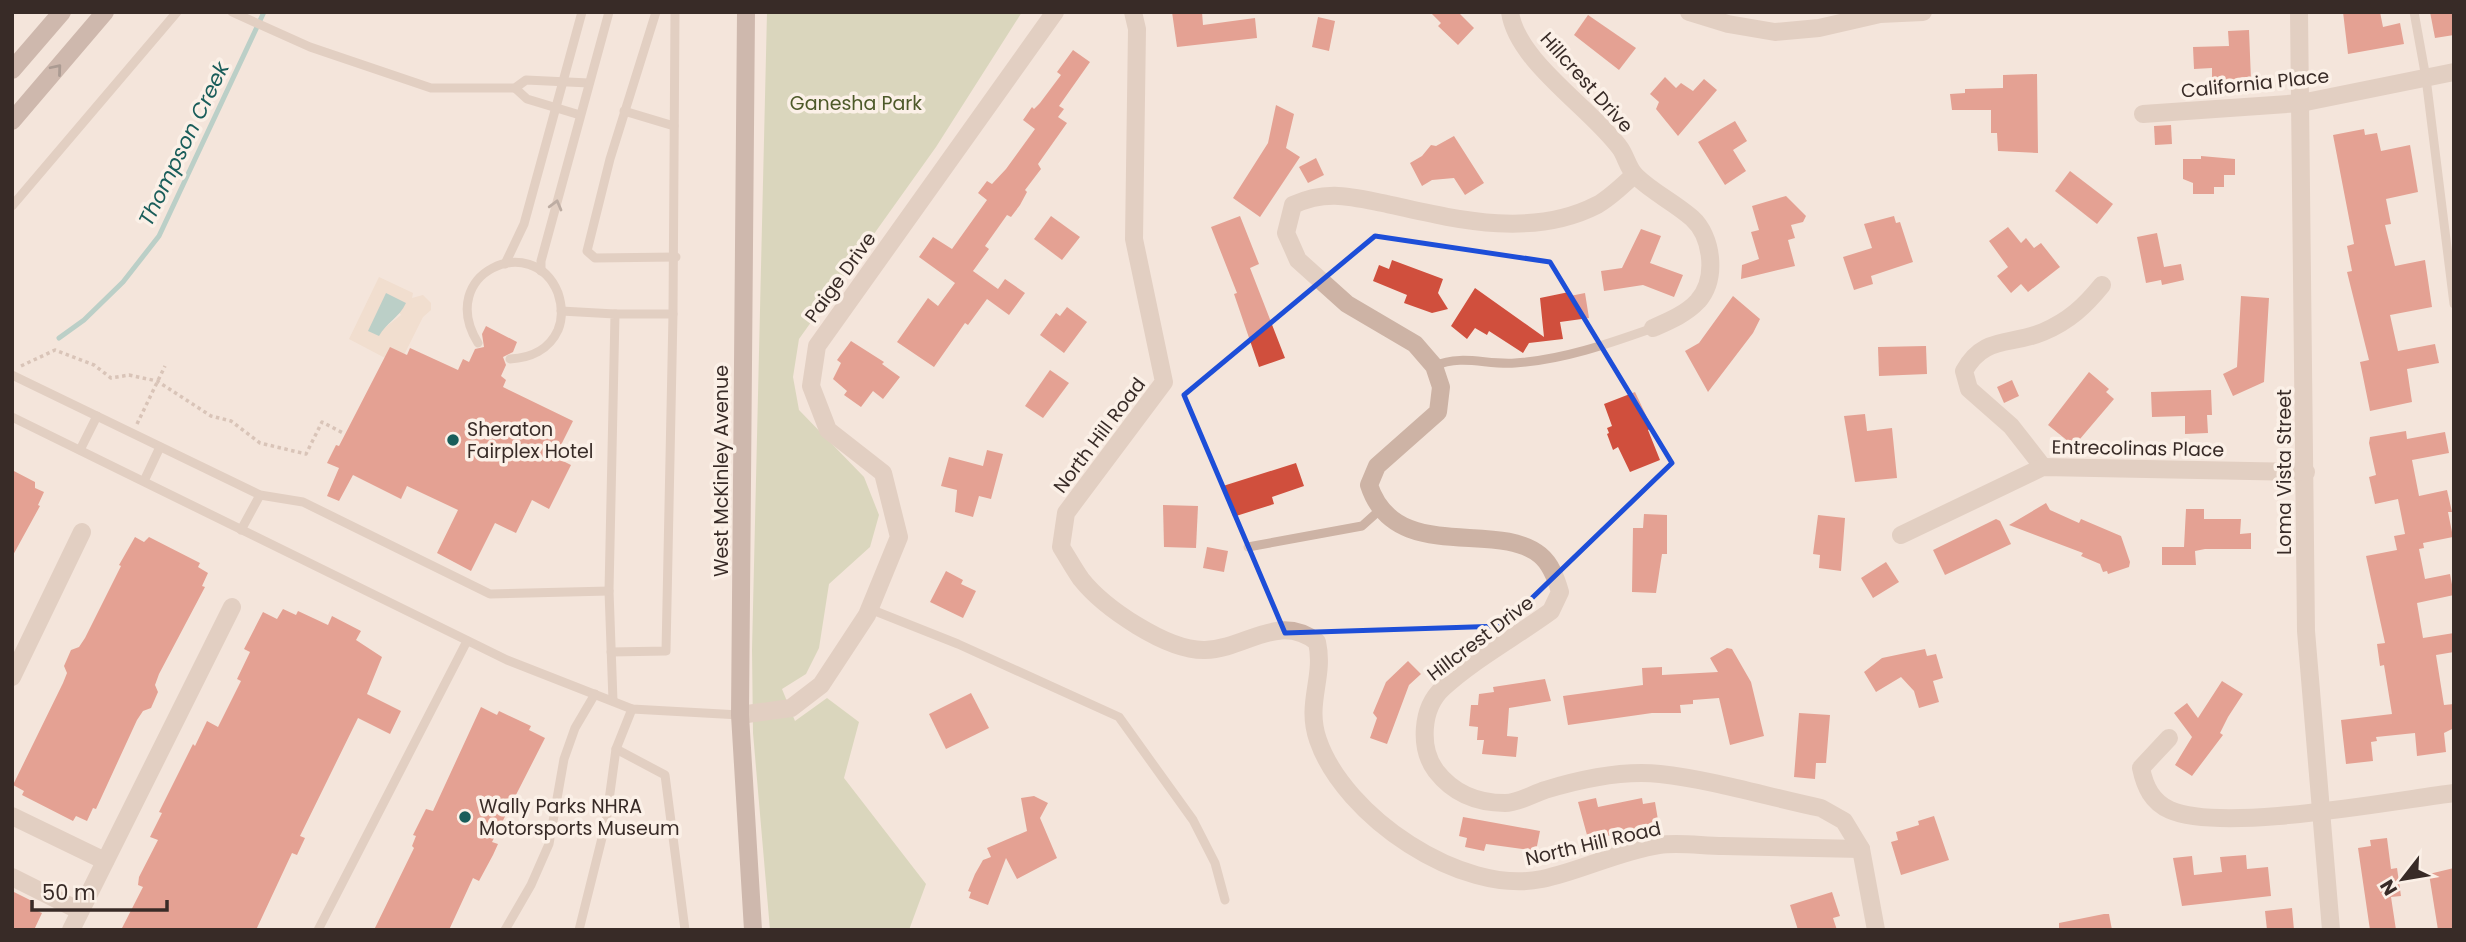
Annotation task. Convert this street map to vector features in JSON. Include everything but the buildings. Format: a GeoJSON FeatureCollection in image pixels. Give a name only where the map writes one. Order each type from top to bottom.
{"type":"FeatureCollection","features":[{"type":"Feature","properties":{"kind":"main road"},"geometry":{"type":"LineString","coordinates":[[12,69],[62,12]]}},
{"type":"Feature","properties":{"kind":"main road"},"geometry":{"type":"LineString","coordinates":[[12,121],[105,12]]}},
{"type":"Feature","properties":{"kind":"main road","name":"West McKinley Avenue"},"geometry":{"type":"LineString","coordinates":[[746,12],[740,715],[753,930]]}},
{"type":"Feature","properties":{"kind":"street","name":"Paige Drive"},"geometry":{"type":"LineString","coordinates":[[740,715],[791,708],[821,685],[870,609],[899,537],[883,473],[828,430],[811,386],[817,346],[1055,12]]}},
{"type":"Feature","properties":{"kind":"street","name":"North Hill Road"},"geometry":{"type":"LineString","coordinates":[[1133,12],[1136,29],[1137,148],[1134,239],[1164,382],[1066,513],[1061,547],[1082,581],[1143,631],[1177,647],[1206,650],[1281,629],[1302,630],[1317,642],[1321,661],[1311,706],[1318,740],[1334,774],[1372,814],[1405,842],[1458,871],[1506,883],[1541,880],[1659,845],[1861,849]]}},
{"type":"Feature","properties":{"kind":"street","name":"Hillcrest Drive"},"geometry":{"type":"LineString","coordinates":[[1510,12],[1512,27],[1529,52],[1620,148],[1634,175]]}},
{"type":"Feature","properties":{"kind":"street"},"geometry":{"type":"LineString","coordinates":[[1689,12],[1728,24],[1775,32],[1819,28],[1879,13],[1923,12]]}},
{"type":"Feature","properties":{"kind":"street","name":"Loma Vista Street"},"geometry":{"type":"LineString","coordinates":[[2299,12],[2306,631],[2331,930]]}},
{"type":"Feature","properties":{"kind":"street","name":"California Place"},"geometry":{"type":"LineString","coordinates":[[2143,114],[2301,103],[2454,72]]}},
{"type":"Feature","properties":{"kind":"street"},"geometry":{"type":"LineString","coordinates":[[1381,509],[1375,503],[1369,485],[1377,466],[1438,412],[1441,387],[1434,366],[1415,344],[1347,304],[1298,260],[1286,233],[1293,205],[1312,196],[1340,195],[1505,225],[1551,220],[1598,205],[1634,175],[1693,219],[1706,235],[1710,259],[1708,281],[1699,300],[1679,316],[1653,328]]}},
{"type":"Feature","properties":{"kind":"street"},"geometry":{"type":"LineString","coordinates":[[2043,467],[2011,426],[1969,389],[1964,371],[1972,355],[1990,344],[2042,333],[2065,321],[2083,309],[2102,285]]}},
{"type":"Feature","properties":{"kind":"street","name":"Entrecolinas Place"},"geometry":{"type":"LineString","coordinates":[[1901,535],[2043,467],[2306,472]]}},
{"type":"Feature","properties":{"kind":"street","name":"Hillcrest Drive"},"geometry":{"type":"LineString","coordinates":[[1381,509],[1392,520],[1425,533],[1509,543],[1539,554],[1555,574],[1560,592],[1551,611],[1441,689],[1427,713],[1424,740],[1434,769],[1455,792],[1482,801],[1508,803],[1546,790],[1625,773],[1661,774],[1821,808],[1844,821],[1861,849],[1876,930]]}},
{"type":"Feature","properties":{"kind":"street"},"geometry":{"type":"LineString","coordinates":[[12,677],[82,532]]}},
{"type":"Feature","properties":{"kind":"street"},"geometry":{"type":"LineString","coordinates":[[71,930],[232,607]]}},
{"type":"Feature","properties":{"kind":"street"},"geometry":{"type":"LineString","coordinates":[[2169,738],[2141,768],[2145,789],[2168,810],[2202,819],[2319,810],[2454,793]]}},
{"type":"Feature","properties":{"kind":"street"},"geometry":{"type":"LineString","coordinates":[[12,817],[105,861]]}},
{"type":"Feature","properties":{"kind":"street"},"geometry":{"type":"LineString","coordinates":[[12,877],[80,911]]}},
{"type":"Feature","properties":{"kind":"lane"},"geometry":{"type":"LineString","coordinates":[[12,206],[177,12]]}},
{"type":"Feature","properties":{"kind":"lane"},"geometry":{"type":"LineString","coordinates":[[232,12],[281,35],[431,88],[515,88],[526,80],[589,83]]}},
{"type":"Feature","properties":{"kind":"lane"},"geometry":{"type":"LineString","coordinates":[[505,264],[524,224],[582,12]]}},
{"type":"Feature","properties":{"kind":"lane"},"geometry":{"type":"LineString","coordinates":[[541,271],[541,261],[609,12]]}},
{"type":"Feature","properties":{"kind":"lane"},"geometry":{"type":"LineString","coordinates":[[656,12],[624,111],[587,251],[595,258],[676,257]]}},
{"type":"Feature","properties":{"kind":"lane"},"geometry":{"type":"LineString","coordinates":[[611,652],[666,651],[676,257],[675,12]]}},
{"type":"Feature","properties":{"kind":"lane"},"geometry":{"type":"LineString","coordinates":[[2414,12],[2426,78],[2454,304]]}},
{"type":"Feature","properties":{"kind":"lane"},"geometry":{"type":"LineString","coordinates":[[515,88],[527,99],[580,115]]}},
{"type":"Feature","properties":{"kind":"lane"},"geometry":{"type":"LineString","coordinates":[[624,111],[674,126]]}},
{"type":"Feature","properties":{"kind":"lane"},"geometry":{"type":"LineString","coordinates":[[478,343],[466,314],[467,298],[474,283],[485,271],[516,262],[541,271],[555,286],[561,311],[557,331],[548,344],[536,353],[510,359]]}},
{"type":"Feature","properties":{"kind":"lane"},"geometry":{"type":"LineString","coordinates":[[561,311],[673,314]]}},
{"type":"Feature","properties":{"kind":"lane"},"geometry":{"type":"LineString","coordinates":[[613,701],[609,591],[615,314]]}},
{"type":"Feature","properties":{"kind":"lane"},"geometry":{"type":"LineString","coordinates":[[1434,366],[1466,358],[1513,363],[1558,356],[1598,348],[1653,328]]}},
{"type":"Feature","properties":{"kind":"lane"},"geometry":{"type":"LineString","coordinates":[[12,375],[260,495],[303,502],[490,594],[609,591]]}},
{"type":"Feature","properties":{"kind":"lane"},"geometry":{"type":"LineString","coordinates":[[80,450],[97,416]]}},
{"type":"Feature","properties":{"kind":"lane"},"geometry":{"type":"LineString","coordinates":[[12,417],[467,640],[595,694],[632,709],[740,715]]}},
{"type":"Feature","properties":{"kind":"lane"},"geometry":{"type":"LineString","coordinates":[[144,481],[160,447]]}},
{"type":"Feature","properties":{"kind":"lane"},"geometry":{"type":"LineString","coordinates":[[241,530],[260,495]]}},
{"type":"Feature","properties":{"kind":"lane"},"geometry":{"type":"LineString","coordinates":[[1248,547],[1362,527],[1381,509]]}},
{"type":"Feature","properties":{"kind":"lane"},"geometry":{"type":"LineString","coordinates":[[870,609],[958,643],[1119,717],[1194,820],[1215,863],[1225,900]]}},
{"type":"Feature","properties":{"kind":"lane"},"geometry":{"type":"LineString","coordinates":[[318,930],[467,640]]}},
{"type":"Feature","properties":{"kind":"lane"},"geometry":{"type":"LineString","coordinates":[[505,930],[531,885],[549,844],[564,759],[575,728],[595,694]]}},
{"type":"Feature","properties":{"kind":"lane"},"geometry":{"type":"LineString","coordinates":[[579,930],[606,822],[616,749],[632,709]]}},
{"type":"Feature","properties":{"kind":"lane"},"geometry":{"type":"LineString","coordinates":[[616,749],[665,775],[685,930]]}},
{"type":"Feature","properties":{"kind":"path"},"geometry":{"type":"LineString","coordinates":[[12,370],[55,350],[94,365],[111,378],[129,375],[157,382],[211,416],[231,421],[260,443],[306,454],[323,422],[345,435]]}},
{"type":"Feature","properties":{"kind":"path"},"geometry":{"type":"LineString","coordinates":[[132,433],[165,366]]}},
{"type":"Feature","properties":{"kind":"highlighted area"},"geometry":{"type":"Polygon","coordinates":[[[1375,236],[1550,262],[1672,463],[1503,626],[1285,633],[1184,395],[1375,236]]]}},
{"type":"Feature","properties":{"kind":"green space","name":"Ganesha Park"},"geometry":{"type":"Polygon","coordinates":[[[767,12],[1022,12],[936,147],[799,339],[793,377],[799,410],[864,477],[879,515],[870,547],[829,584],[819,648],[806,674],[782,689],[795,721],[827,698],[859,722],[844,778],[926,884],[909,930],[770,930],[753,733],[752,650],[767,12]]]}},
{"type":"Feature","properties":{"kind":"shaded area"},"geometry":{"type":"Polygon","coordinates":[[[379,277],[413,293],[412,298],[423,295],[431,303],[431,310],[423,317],[403,357],[387,359],[349,339],[379,277]],[[386,293],[382,330],[401,315],[386,293]]]}},
{"type":"Feature","properties":{"kind":"water"},"geometry":{"type":"Polygon","coordinates":[[[386,293],[406,303],[379,336],[368,331],[386,293]]]}},
{"type":"Feature","properties":{"kind":"waterway","name":"Thompson Creek"},"geometry":{"type":"LineString","coordinates":[[59,338],[84,320],[123,282],[159,236],[264,12]]}},
{"type":"Feature","properties":{"kind":"place","name":"Sheraton Fairplex Hotel"},"geometry":{"type":"Point","coordinates":[453,440]}},
{"type":"Feature","properties":{"kind":"place","name":"Wally Parks NHRA Motorsports Museum"},"geometry":{"type":"Point","coordinates":[465,817]}}]}
